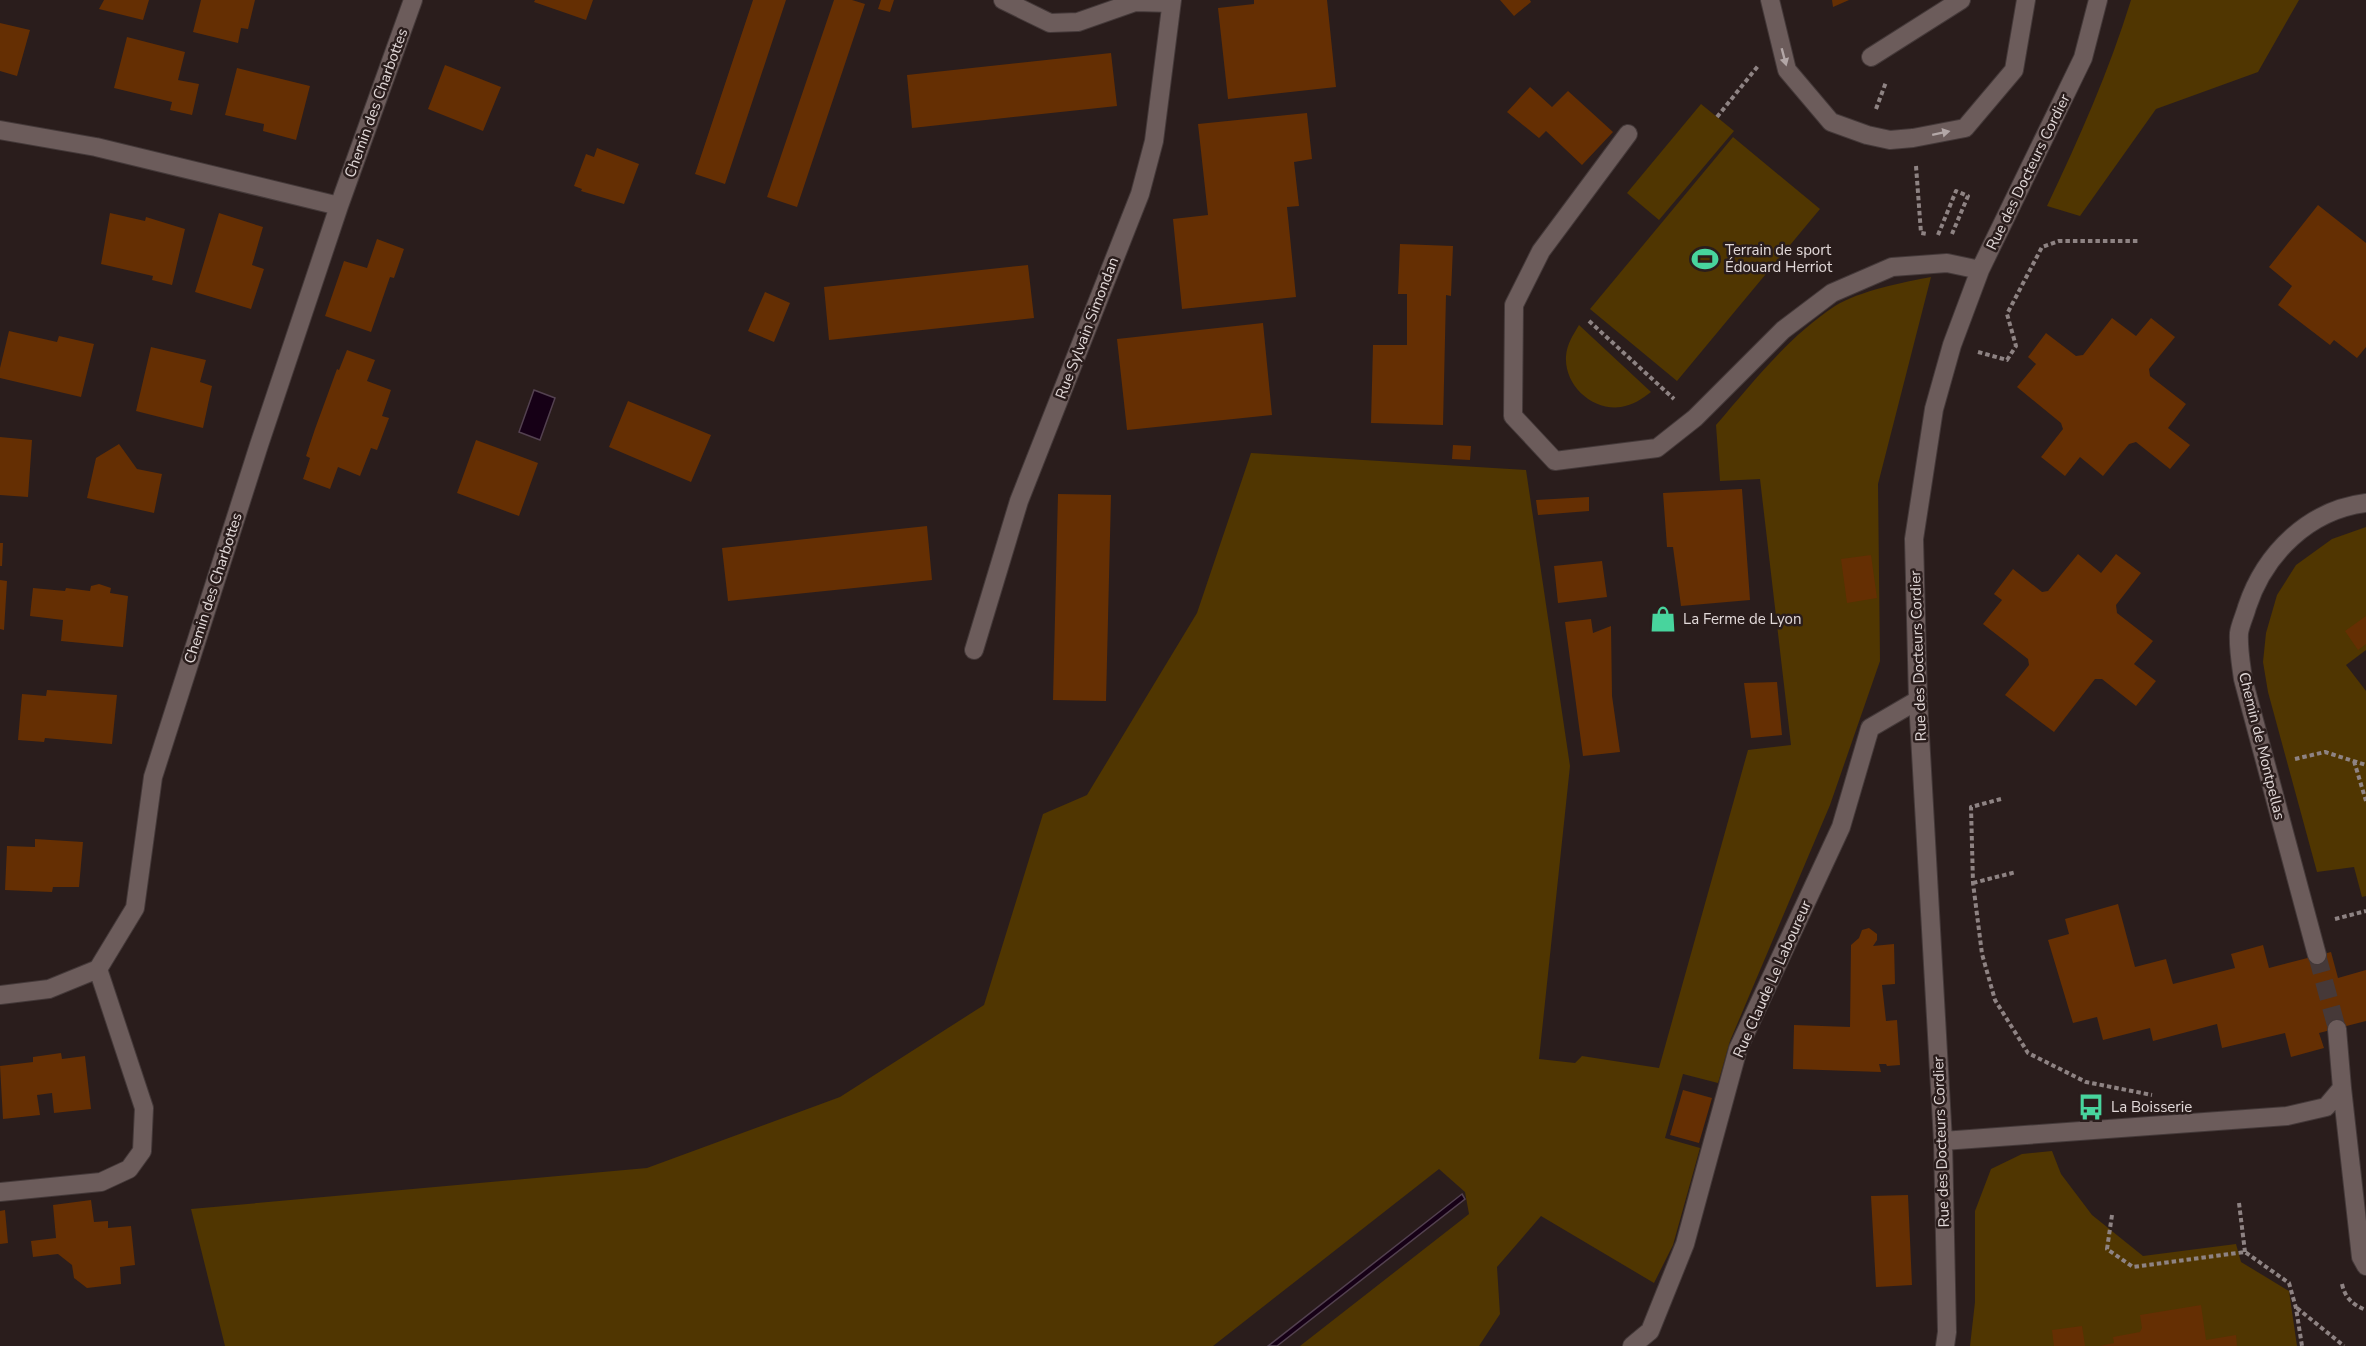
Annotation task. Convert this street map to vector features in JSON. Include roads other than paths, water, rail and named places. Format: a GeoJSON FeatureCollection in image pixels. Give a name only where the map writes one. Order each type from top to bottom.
{"type":"FeatureCollection","features":[{"type":"Feature","properties":{"kind":"street","name":"Chemin des Charbottes"},"geometry":{"type":"LineString","coordinates":[[98,969],[135,908],[153,777],[259,445],[339,206],[413,0]]}},
{"type":"Feature","properties":{"kind":"street"},"geometry":{"type":"LineString","coordinates":[[1003,0],[1050,22],[1078,22],[1135,2],[1171,2]]}},
{"type":"Feature","properties":{"kind":"street"},"geometry":{"type":"LineString","coordinates":[[1770,0],[1787,70],[1831,122],[1867,135],[1890,140],[1965,128],[2014,70],[2026,0]]}},
{"type":"Feature","properties":{"kind":"street"},"geometry":{"type":"LineString","coordinates":[[1871,57],[1961,0]]}},
{"type":"Feature","properties":{"kind":"street","name":"Rue des Docteurs Cordier"},"geometry":{"type":"LineString","coordinates":[[1946,1346],[1943,1141],[1918,700],[1914,539],[1934,409],[1952,345],[1980,270],[2083,58],[2098,0]]}},
{"type":"Feature","properties":{"kind":"street","name":"Rue Sylvain Simondan"},"geometry":{"type":"LineString","coordinates":[[974,650],[1019,501],[1140,194],[1154,141],[1171,2]]}},
{"type":"Feature","properties":{"kind":"street"},"geometry":{"type":"LineString","coordinates":[[0,130],[96,147],[339,206]]}},
{"type":"Feature","properties":{"kind":"street"},"geometry":{"type":"LineString","coordinates":[[1628,134],[1541,251],[1515,305],[1513,416],[1555,460],[1657,448],[1695,418],[1783,330],[1832,293],[1892,267],[1947,263],[1980,270]]}},
{"type":"Feature","properties":{"kind":"street","name":"Chemin de Montpellas"},"geometry":{"type":"LineString","coordinates":[[2317,955],[2243,679],[2239,632],[2255,585],[2283,544],[2315,519],[2366,502]]}},
{"type":"Feature","properties":{"kind":"street","name":"Rue Claude Le Laboureur"},"geometry":{"type":"LineString","coordinates":[[1632,1346],[1650,1331],[1685,1244],[1738,1049],[1841,827],[1870,728],[1918,700]]}},
{"type":"Feature","properties":{"kind":"street"},"geometry":{"type":"LineString","coordinates":[[0,995],[49,989],[98,969],[144,1108],[142,1151],[129,1169],[100,1182],[0,1192]]}},
{"type":"Feature","properties":{"kind":"street"},"geometry":{"type":"LineString","coordinates":[[2337,1029],[2361,1257],[2366,1266]]}},
{"type":"Feature","properties":{"kind":"street"},"geometry":{"type":"LineString","coordinates":[[1943,1141],[2287,1116],[2326,1107],[2342,1088]]}},
{"type":"Feature","properties":{"kind":"tunnel"},"geometry":{"type":"LineString","coordinates":[[2317,955],[2337,1029]]}},
{"type":"Feature","properties":{"kind":"place","name":"Terrain de sport Édouard Herriot"},"geometry":{"type":"Point","coordinates":[1705,259]}},
{"type":"Feature","properties":{"kind":"place","name":"La Ferme de Lyon"},"geometry":{"type":"Point","coordinates":[1663,619]}},
{"type":"Feature","properties":{"kind":"place","name":"La Boisserie"},"geometry":{"type":"Point","coordinates":[2091,1107]}}]}
